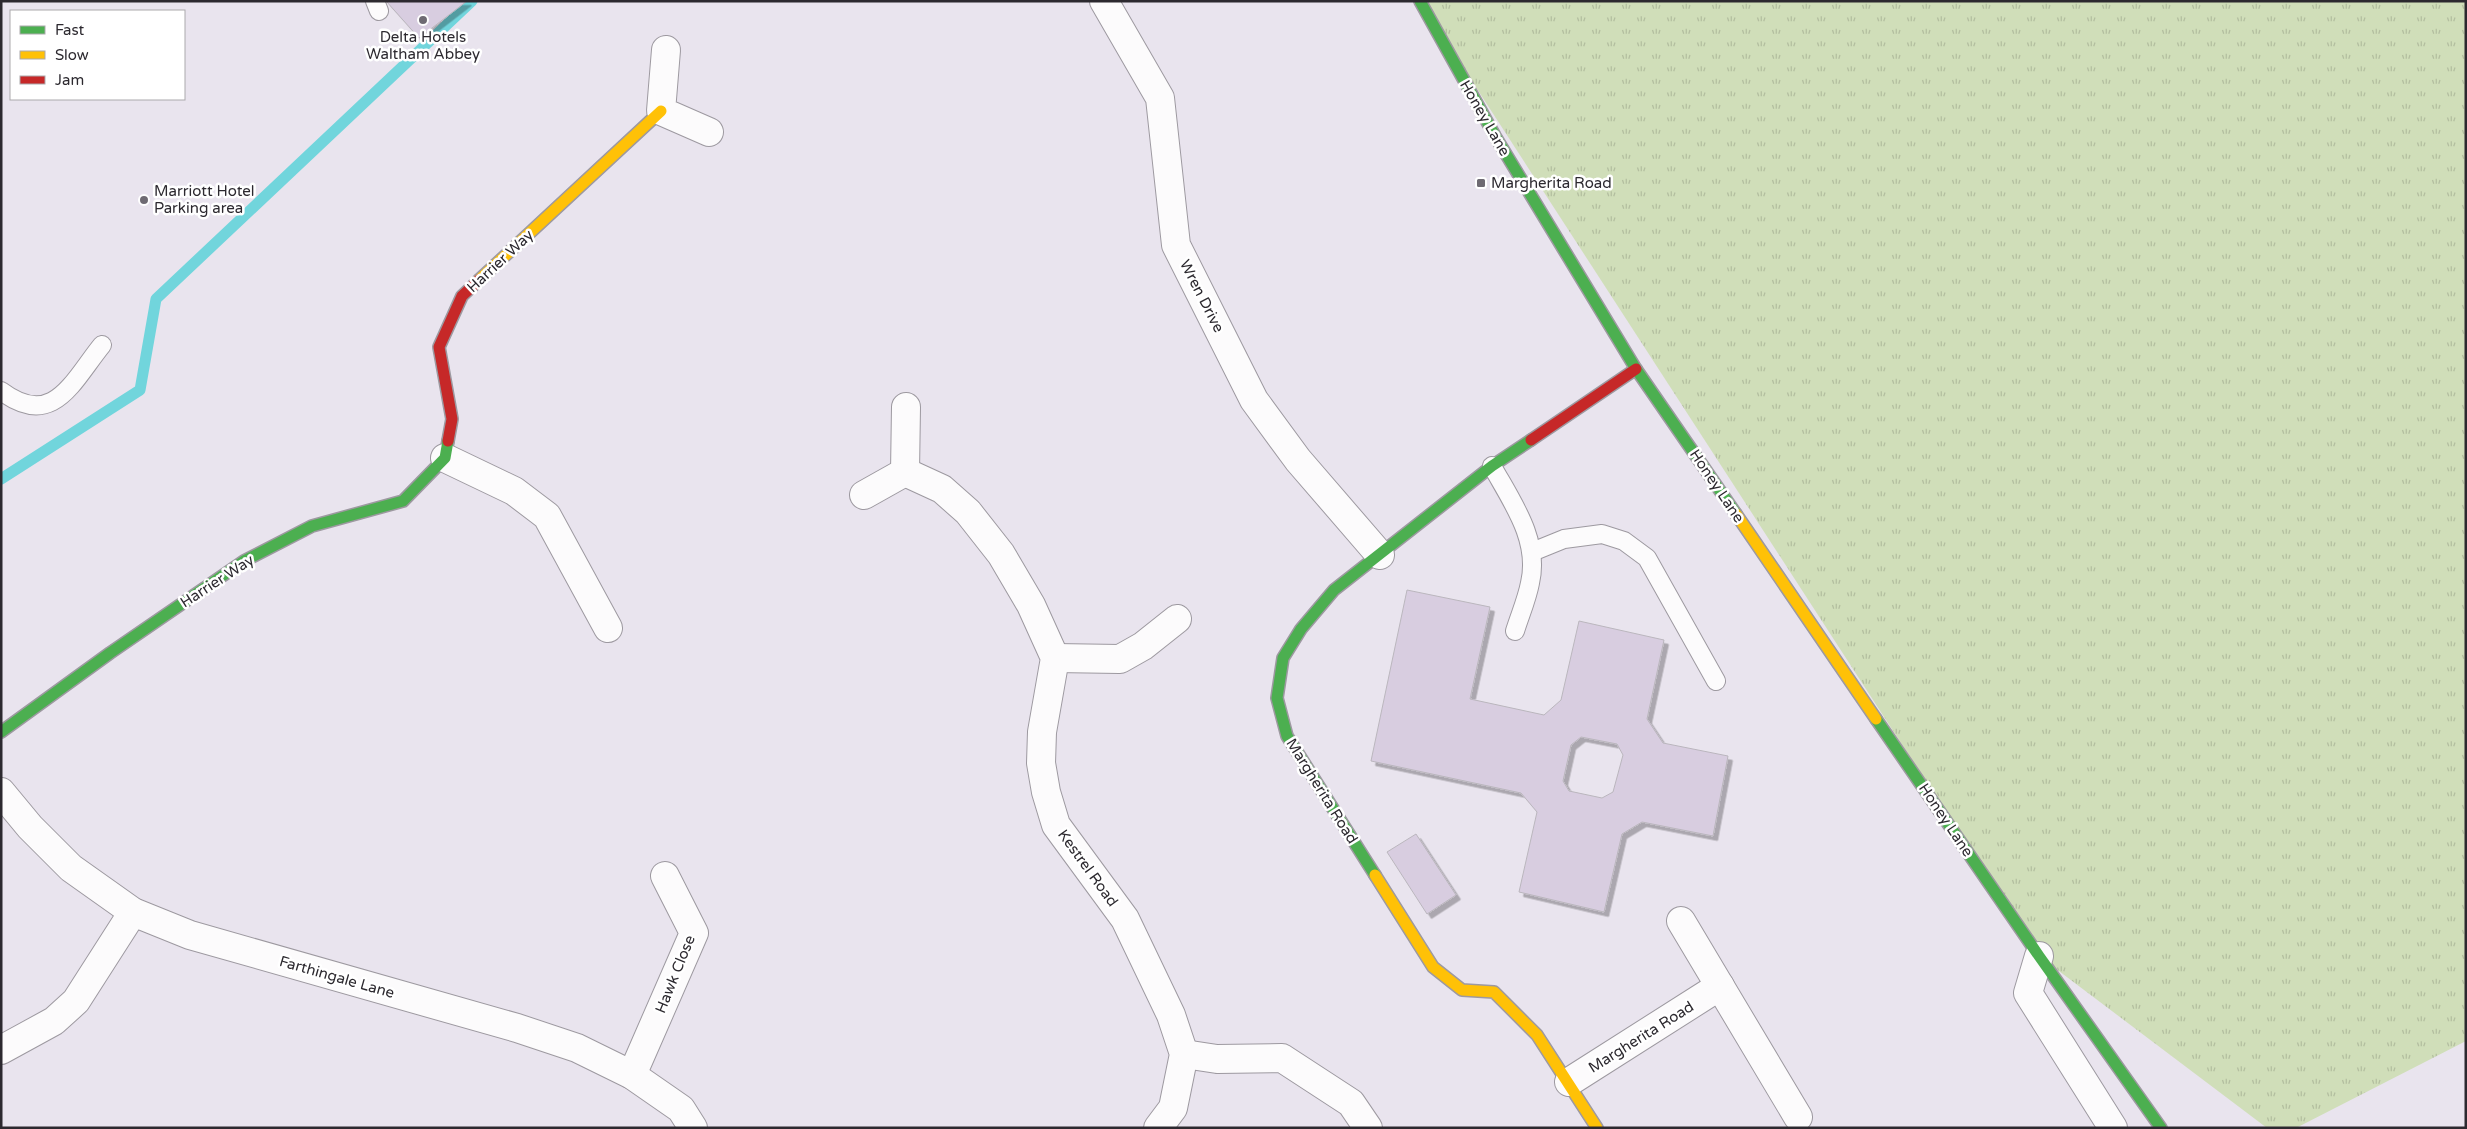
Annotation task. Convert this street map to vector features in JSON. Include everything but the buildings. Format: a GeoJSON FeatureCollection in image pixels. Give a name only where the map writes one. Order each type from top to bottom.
{"type":"FeatureCollection","features":[{"type":"Feature","properties":{"kind":"street","name":"Wren Drive"},"geometry":{"type":"LineString","coordinates":[[1104,1],[1160,98],[1176,245],[1254,400],[1298,460],[1380,554]]}},
{"type":"Feature","properties":{"kind":"street","name":"Honey Lane"},"geometry":{"type":"LineString","coordinates":[[1420,1],[1495,136],[1636,369],[2039,956],[2161,1128]]}},
{"type":"Feature","properties":{"kind":"street"},"geometry":{"type":"LineString","coordinates":[[666,50],[661,111],[709,132]]}},
{"type":"Feature","properties":{"kind":"street","name":"Harrier Way"},"geometry":{"type":"LineString","coordinates":[[1,732],[110,652],[244,561],[312,526],[403,502],[445,458],[452,419],[439,347],[462,296],[661,111]]}},
{"type":"Feature","properties":{"kind":"street","name":"Margherita Road"},"geometry":{"type":"LineString","coordinates":[[1636,369],[1492,466],[1334,590],[1301,628],[1283,658],[1278,698],[1287,736],[1433,968],[1462,990],[1494,992],[1537,1035],[1569,1082],[1720,986]]}},
{"type":"Feature","properties":{"kind":"street"},"geometry":{"type":"LineString","coordinates":[[905,472],[906,407]]}},
{"type":"Feature","properties":{"kind":"street"},"geometry":{"type":"LineString","coordinates":[[445,458],[514,491],[547,516],[608,628]]}},
{"type":"Feature","properties":{"kind":"street"},"geometry":{"type":"LineString","coordinates":[[864,495],[905,472]]}},
{"type":"Feature","properties":{"kind":"street"},"geometry":{"type":"LineString","coordinates":[[905,472],[942,490],[968,512],[1001,554],[1021,588],[1055,658],[1120,659],[1143,646],[1177,619]]}},
{"type":"Feature","properties":{"kind":"street","name":"Kestrel Road"},"geometry":{"type":"LineString","coordinates":[[1055,658],[1042,732],[1041,763],[1046,792],[1056,825],[1125,919],[1171,1015],[1184,1054]]}},
{"type":"Feature","properties":{"kind":"street","name":"Farthingale Lane"},"geometry":{"type":"LineString","coordinates":[[1,792],[30,827],[71,868],[133,912],[190,935],[516,1028],[577,1048],[632,1075],[681,1109],[693,1128]]}},
{"type":"Feature","properties":{"kind":"street","name":"Hawk Close"},"geometry":{"type":"LineString","coordinates":[[632,1075],[694,933],[665,876]]}},
{"type":"Feature","properties":{"kind":"street"},"geometry":{"type":"LineString","coordinates":[[1,1050],[54,1021],[76,1001],[133,912]]}},
{"type":"Feature","properties":{"kind":"street"},"geometry":{"type":"LineString","coordinates":[[1681,921],[1798,1117]]}},
{"type":"Feature","properties":{"kind":"street"},"geometry":{"type":"LineString","coordinates":[[2039,956],[2028,993],[2113,1128]]}},
{"type":"Feature","properties":{"kind":"street"},"geometry":{"type":"LineString","coordinates":[[1158,1128],[1172,1108],[1184,1054],[1218,1059],[1282,1058],[1351,1103],[1368,1128]]}},
{"type":"Feature","properties":{"kind":"street"},"geometry":{"type":"LineString","coordinates":[[1569,1082],[1597,1128]]}},
{"type":"Feature","properties":{"kind":"lane"},"geometry":{"type":"LineString","coordinates":[[1,391],[13,400],[35,407],[50,405],[60,396],[102,345]]}},
{"type":"Feature","properties":{"kind":"lane"},"geometry":{"type":"LineString","coordinates":[[1492,466],[1524,525],[1532,552],[1531,582],[1515,631]]}},
{"type":"Feature","properties":{"kind":"lane"},"geometry":{"type":"LineString","coordinates":[[1532,552],[1564,540],[1602,534],[1624,541],[1647,558],[1716,681]]}},
{"type":"Feature","properties":{"kind":"green space"},"geometry":{"type":"Polygon","coordinates":[[[1420,1],[2466,1],[2466,1041],[2296,1128],[2267,1128],[2039,956],[1420,1]]]}},
{"type":"Feature","properties":{"kind":"waterway"},"geometry":{"type":"LineString","coordinates":[[1,479],[140,390],[156,299],[472,1]]}},
{"type":"Feature","properties":{"kind":"traffic: fast"},"geometry":{"type":"LineString","coordinates":[[1420,1],[1495,136],[1636,369],[1736,514]]}},
{"type":"Feature","properties":{"kind":"traffic: fast"},"geometry":{"type":"LineString","coordinates":[[1375,875],[1287,736],[1277,698],[1283,658],[1301,629],[1334,590],[1492,466],[1531,440]]}},
{"type":"Feature","properties":{"kind":"traffic: fast"},"geometry":{"type":"LineString","coordinates":[[1,732],[110,653],[244,561],[312,526],[403,501],[445,458],[448,441]]}},
{"type":"Feature","properties":{"kind":"traffic: fast"},"geometry":{"type":"LineString","coordinates":[[1876,719],[2039,956],[2161,1128]]}},
{"type":"Feature","properties":{"kind":"traffic: slow"},"geometry":{"type":"LineString","coordinates":[[479,280],[661,111]]}},
{"type":"Feature","properties":{"kind":"traffic: slow"},"geometry":{"type":"LineString","coordinates":[[1736,514],[1876,719]]}},
{"type":"Feature","properties":{"kind":"traffic: slow"},"geometry":{"type":"LineString","coordinates":[[1375,875],[1433,967],[1462,990],[1494,992],[1537,1035],[1597,1128]]}},
{"type":"Feature","properties":{"kind":"traffic: jam"},"geometry":{"type":"LineString","coordinates":[[448,441],[452,419],[439,347],[462,296],[479,280]]}},
{"type":"Feature","properties":{"kind":"traffic: jam"},"geometry":{"type":"LineString","coordinates":[[1531,440],[1636,369]]}},
{"type":"Feature","properties":{"kind":"place","name":"Delta Hotels Waltham Abbey"},"geometry":{"type":"Point","coordinates":[423,20]}},
{"type":"Feature","properties":{"kind":"place","name":"Margherita Road"},"geometry":{"type":"Point","coordinates":[1481,183]}},
{"type":"Feature","properties":{"kind":"place","name":"Marriott Hotel Parking area"},"geometry":{"type":"Point","coordinates":[144,200]}}]}
